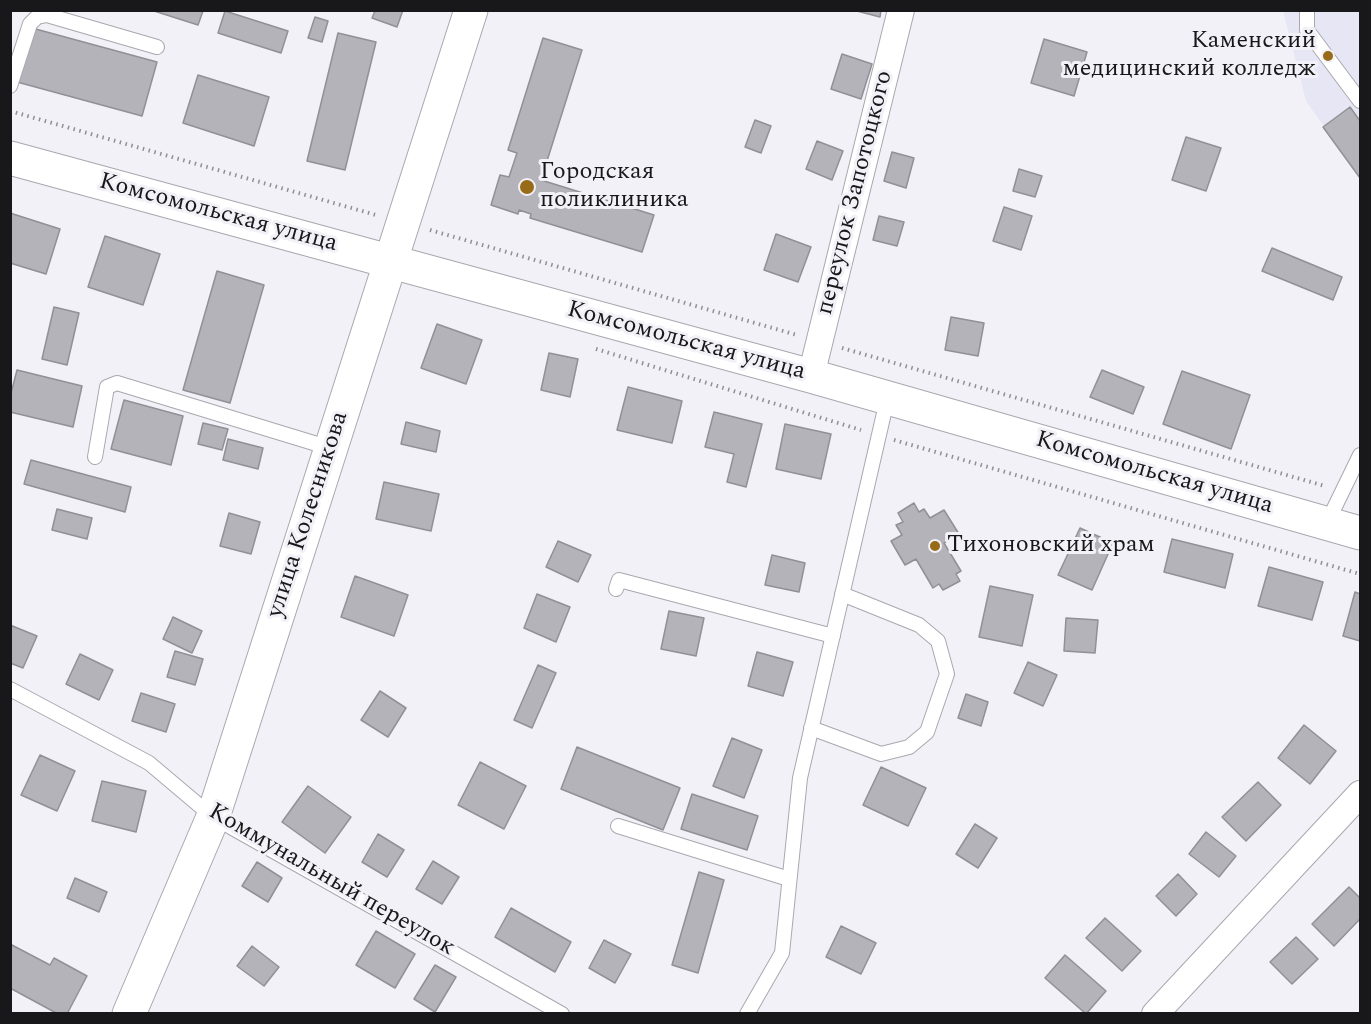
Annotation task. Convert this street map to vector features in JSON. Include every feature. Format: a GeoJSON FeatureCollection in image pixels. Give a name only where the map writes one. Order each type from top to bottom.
{"type":"FeatureCollection","features":[{"type":"Feature","properties":{"kind":"street","name":"улица Колесникова"},"geometry":{"type":"LineString","coordinates":[[129,1014],[213,817],[471,10]]}},
{"type":"Feature","properties":{"kind":"street","name":"переулок Запотоцкого"},"geometry":{"type":"LineString","coordinates":[[811,376],[901,10]]}},
{"type":"Feature","properties":{"kind":"street","name":"Комсомольская улица"},"geometry":{"type":"LineString","coordinates":[[10,158],[811,376],[887,400],[1360,533]]}},
{"type":"Feature","properties":{"kind":"street"},"geometry":{"type":"LineString","coordinates":[[1155,1014],[1360,794]]}},
{"type":"Feature","properties":{"kind":"lane"},"geometry":{"type":"LineString","coordinates":[[1307,10],[1307,30],[1360,101]]}},
{"type":"Feature","properties":{"kind":"lane"},"geometry":{"type":"LineString","coordinates":[[10,86],[30,24],[37,17],[47,15],[157,47]]}},
{"type":"Feature","properties":{"kind":"lane"},"geometry":{"type":"LineString","coordinates":[[95,457],[107,387],[117,383],[330,448]]}},
{"type":"Feature","properties":{"kind":"lane"},"geometry":{"type":"LineString","coordinates":[[747,1014],[782,953],[800,778],[887,400]]}},
{"type":"Feature","properties":{"kind":"lane"},"geometry":{"type":"LineString","coordinates":[[1327,523],[1360,455]]}},
{"type":"Feature","properties":{"kind":"lane"},"geometry":{"type":"LineString","coordinates":[[616,589],[619,580],[832,636]]}},
{"type":"Feature","properties":{"kind":"lane"},"geometry":{"type":"LineString","coordinates":[[811,728],[881,754],[909,747],[927,732],[948,674],[938,641],[919,625],[842,594]]}},
{"type":"Feature","properties":{"kind":"lane","name":"Коммунальный переулок"},"geometry":{"type":"LineString","coordinates":[[10,689],[149,763],[213,817],[562,1014]]}},
{"type":"Feature","properties":{"kind":"lane"},"geometry":{"type":"LineString","coordinates":[[618,826],[789,879]]}},
{"type":"Feature","properties":{"kind":"path"},"geometry":{"type":"LineString","coordinates":[[10,111],[1343,491]]}},
{"type":"Feature","properties":{"kind":"path"},"geometry":{"type":"LineString","coordinates":[[586,346],[879,435],[1360,574]]}},
{"type":"Feature","properties":{"kind":"shaded area","name":"Каменский медицинский колледж"},"geometry":{"type":"Polygon","coordinates":[[[1283,11],[1360,11],[1360,178],[1306,101],[1283,11]]]}},
{"type":"Feature","properties":{"kind":"building"},"geometry":{"type":"Polygon","coordinates":[[[151,10],[200,10],[203,11],[198,25],[151,10]]]}},
{"type":"Feature","properties":{"kind":"building"},"geometry":{"type":"Polygon","coordinates":[[[372,10],[403,10],[397,27],[372,18],[375,11],[372,10]]]}},
{"type":"Feature","properties":{"kind":"building"},"geometry":{"type":"Polygon","coordinates":[[[853,10],[881,10],[880,17],[853,10]]]}},
{"type":"Feature","properties":{"kind":"building"},"geometry":{"type":"Polygon","coordinates":[[[225,11],[288,31],[281,53],[218,33],[225,11]]]}},
{"type":"Feature","properties":{"kind":"building"},"geometry":{"type":"Polygon","coordinates":[[[315,17],[328,21],[322,42],[308,38],[315,17]]]}},
{"type":"Feature","properties":{"kind":"building"},"geometry":{"type":"Polygon","coordinates":[[[32,28],[157,62],[142,116],[17,82],[32,28]]]}},
{"type":"Feature","properties":{"kind":"building"},"geometry":{"type":"Polygon","coordinates":[[[338,33],[376,42],[345,170],[307,161],[338,33]]]}},
{"type":"Feature","properties":{"kind":"building"},"geometry":{"type":"Polygon","coordinates":[[[543,38],[582,50],[541,180],[654,215],[642,252],[530,218],[531,214],[519,210],[518,214],[491,205],[500,175],[509,177],[517,153],[508,150],[543,38]]]}},
{"type":"Feature","properties":{"kind":"building"},"geometry":{"type":"Polygon","coordinates":[[[1044,39],[1087,52],[1074,96],[1031,83],[1044,39]]]}},
{"type":"Feature","properties":{"kind":"building"},"geometry":{"type":"Polygon","coordinates":[[[842,54],[872,64],[861,99],[831,89],[842,54]]]}},
{"type":"Feature","properties":{"kind":"building"},"geometry":{"type":"Polygon","coordinates":[[[198,75],[269,97],[254,146],[183,123],[198,75]]]}},
{"type":"Feature","properties":{"kind":"building"},"geometry":{"type":"Polygon","coordinates":[[[1350,107],[1360,121],[1360,178],[1323,127],[1350,107]]]}},
{"type":"Feature","properties":{"kind":"building"},"geometry":{"type":"Polygon","coordinates":[[[755,120],[771,126],[761,153],[745,147],[755,120]]]}},
{"type":"Feature","properties":{"kind":"building"},"geometry":{"type":"Polygon","coordinates":[[[1186,137],[1221,148],[1206,191],[1172,180],[1186,137]]]}},
{"type":"Feature","properties":{"kind":"building"},"geometry":{"type":"Polygon","coordinates":[[[817,141],[843,151],[832,180],[806,169],[817,141]]]}},
{"type":"Feature","properties":{"kind":"building"},"geometry":{"type":"Polygon","coordinates":[[[892,152],[914,158],[906,188],[884,181],[892,152]]]}},
{"type":"Feature","properties":{"kind":"building"},"geometry":{"type":"Polygon","coordinates":[[[1019,169],[1042,176],[1035,197],[1013,191],[1019,169]]]}},
{"type":"Feature","properties":{"kind":"building"},"geometry":{"type":"Polygon","coordinates":[[[1004,207],[1032,216],[1021,250],[993,241],[1004,207]]]}},
{"type":"Feature","properties":{"kind":"building"},"geometry":{"type":"Polygon","coordinates":[[[10,213],[60,229],[46,274],[10,263],[10,213]]]}},
{"type":"Feature","properties":{"kind":"building"},"geometry":{"type":"Polygon","coordinates":[[[879,216],[904,222],[897,246],[873,240],[879,216]]]}},
{"type":"Feature","properties":{"kind":"building"},"geometry":{"type":"Polygon","coordinates":[[[776,234],[811,247],[798,282],[764,270],[776,234]]]}},
{"type":"Feature","properties":{"kind":"building"},"geometry":{"type":"Polygon","coordinates":[[[105,236],[160,254],[143,305],[88,287],[105,236]]]}},
{"type":"Feature","properties":{"kind":"building"},"geometry":{"type":"Polygon","coordinates":[[[1272,248],[1342,277],[1333,300],[1262,271],[1272,248]]]}},
{"type":"Feature","properties":{"kind":"building"},"geometry":{"type":"Polygon","coordinates":[[[217,271],[264,285],[230,403],[183,390],[217,271]]]}},
{"type":"Feature","properties":{"kind":"building"},"geometry":{"type":"Polygon","coordinates":[[[54,307],[79,313],[67,365],[42,359],[54,307]]]}},
{"type":"Feature","properties":{"kind":"building"},"geometry":{"type":"Polygon","coordinates":[[[951,317],[984,323],[978,356],[945,350],[951,317]]]}},
{"type":"Feature","properties":{"kind":"building"},"geometry":{"type":"Polygon","coordinates":[[[437,324],[482,340],[466,384],[421,368],[437,324]]]}},
{"type":"Feature","properties":{"kind":"building"},"geometry":{"type":"Polygon","coordinates":[[[549,353],[578,359],[570,397],[541,390],[549,353]]]}},
{"type":"Feature","properties":{"kind":"building"},"geometry":{"type":"Polygon","coordinates":[[[17,370],[82,386],[73,427],[10,412],[10,397],[17,370]]]}},
{"type":"Feature","properties":{"kind":"building"},"geometry":{"type":"Polygon","coordinates":[[[1102,370],[1144,387],[1133,414],[1090,397],[1102,370]]]}},
{"type":"Feature","properties":{"kind":"building"},"geometry":{"type":"Polygon","coordinates":[[[1182,371],[1250,395],[1231,449],[1163,424],[1182,371]]]}},
{"type":"Feature","properties":{"kind":"building"},"geometry":{"type":"Polygon","coordinates":[[[628,387],[682,401],[672,443],[617,430],[628,387]]]}},
{"type":"Feature","properties":{"kind":"building"},"geometry":{"type":"Polygon","coordinates":[[[124,400],[183,416],[171,465],[111,449],[124,400]]]}},
{"type":"Feature","properties":{"kind":"building"},"geometry":{"type":"Polygon","coordinates":[[[714,412],[762,424],[746,487],[727,482],[734,454],[705,447],[714,412]]]}},
{"type":"Feature","properties":{"kind":"building"},"geometry":{"type":"Polygon","coordinates":[[[406,422],[440,431],[436,452],[401,444],[406,422]]]}},
{"type":"Feature","properties":{"kind":"building"},"geometry":{"type":"Polygon","coordinates":[[[203,423],[228,429],[222,450],[198,444],[203,423]]]}},
{"type":"Feature","properties":{"kind":"building"},"geometry":{"type":"Polygon","coordinates":[[[785,424],[831,434],[821,479],[776,469],[785,424]]]}},
{"type":"Feature","properties":{"kind":"building"},"geometry":{"type":"Polygon","coordinates":[[[228,439],[263,448],[258,469],[223,460],[228,439]]]}},
{"type":"Feature","properties":{"kind":"building"},"geometry":{"type":"Polygon","coordinates":[[[31,460],[131,487],[125,512],[24,484],[31,460]]]}},
{"type":"Feature","properties":{"kind":"building"},"geometry":{"type":"Polygon","coordinates":[[[384,482],[439,494],[431,531],[376,519],[384,482]]]}},
{"type":"Feature","properties":{"kind":"building"},"geometry":{"type":"Polygon","coordinates":[[[914,503],[919,512],[924,509],[930,518],[944,510],[959,534],[944,543],[961,571],[956,574],[960,581],[943,590],[939,584],[933,588],[916,559],[905,565],[891,541],[902,535],[896,525],[903,522],[898,513],[914,503]]]}},
{"type":"Feature","properties":{"kind":"building"},"geometry":{"type":"Polygon","coordinates":[[[57,509],[92,518],[87,539],[52,530],[57,509]]]}},
{"type":"Feature","properties":{"kind":"building"},"geometry":{"type":"Polygon","coordinates":[[[229,513],[260,522],[251,554],[220,546],[229,513]]]}},
{"type":"Feature","properties":{"kind":"building"},"geometry":{"type":"Polygon","coordinates":[[[1080,528],[1113,543],[1092,590],[1058,575],[1080,528]]]}},
{"type":"Feature","properties":{"kind":"building"},"geometry":{"type":"Polygon","coordinates":[[[1172,539],[1233,554],[1225,588],[1164,572],[1172,539]]]}},
{"type":"Feature","properties":{"kind":"building"},"geometry":{"type":"Polygon","coordinates":[[[558,541],[591,555],[578,582],[546,567],[558,541]]]}},
{"type":"Feature","properties":{"kind":"building"},"geometry":{"type":"Polygon","coordinates":[[[772,555],[805,563],[799,592],[765,585],[772,555]]]}},
{"type":"Feature","properties":{"kind":"building"},"geometry":{"type":"Polygon","coordinates":[[[1269,567],[1323,582],[1312,620],[1258,606],[1269,567]]]}},
{"type":"Feature","properties":{"kind":"building"},"geometry":{"type":"Polygon","coordinates":[[[355,576],[408,595],[394,636],[341,617],[355,576]]]}},
{"type":"Feature","properties":{"kind":"building"},"geometry":{"type":"Polygon","coordinates":[[[990,586],[1033,595],[1022,646],[979,637],[990,586]]]}},
{"type":"Feature","properties":{"kind":"building"},"geometry":{"type":"Polygon","coordinates":[[[1355,592],[1360,594],[1360,641],[1343,636],[1355,592]]]}},
{"type":"Feature","properties":{"kind":"building"},"geometry":{"type":"Polygon","coordinates":[[[537,594],[570,607],[556,642],[524,628],[537,594]]]}},
{"type":"Feature","properties":{"kind":"building"},"geometry":{"type":"Polygon","coordinates":[[[669,611],[704,618],[696,656],[661,649],[669,611]]]}},
{"type":"Feature","properties":{"kind":"building"},"geometry":{"type":"Polygon","coordinates":[[[173,617],[202,631],[192,653],[163,639],[173,617]]]}},
{"type":"Feature","properties":{"kind":"building"},"geometry":{"type":"Polygon","coordinates":[[[1066,618],[1098,620],[1095,653],[1064,651],[1066,618]]]}},
{"type":"Feature","properties":{"kind":"building"},"geometry":{"type":"Polygon","coordinates":[[[10,625],[37,636],[23,668],[10,663],[10,625]]]}},
{"type":"Feature","properties":{"kind":"building"},"geometry":{"type":"Polygon","coordinates":[[[175,651],[203,659],[195,685],[167,677],[175,651]]]}},
{"type":"Feature","properties":{"kind":"building"},"geometry":{"type":"Polygon","coordinates":[[[757,652],[793,662],[783,696],[748,686],[757,652]]]}},
{"type":"Feature","properties":{"kind":"building"},"geometry":{"type":"Polygon","coordinates":[[[80,654],[113,670],[99,700],[66,684],[80,654]]]}},
{"type":"Feature","properties":{"kind":"building"},"geometry":{"type":"Polygon","coordinates":[[[1028,662],[1057,675],[1043,706],[1014,693],[1028,662]]]}},
{"type":"Feature","properties":{"kind":"building"},"geometry":{"type":"Polygon","coordinates":[[[538,665],[556,673],[532,728],[514,720],[538,665]]]}},
{"type":"Feature","properties":{"kind":"building"},"geometry":{"type":"Polygon","coordinates":[[[380,691],[406,708],[388,737],[361,720],[380,691]]]}},
{"type":"Feature","properties":{"kind":"building"},"geometry":{"type":"Polygon","coordinates":[[[141,693],[175,704],[166,732],[132,721],[141,693]]]}},
{"type":"Feature","properties":{"kind":"building"},"geometry":{"type":"Polygon","coordinates":[[[966,694],[988,702],[981,726],[958,718],[966,694]]]}},
{"type":"Feature","properties":{"kind":"building"},"geometry":{"type":"Polygon","coordinates":[[[1304,725],[1336,751],[1310,784],[1278,758],[1304,725]]]}},
{"type":"Feature","properties":{"kind":"building"},"geometry":{"type":"Polygon","coordinates":[[[732,738],[762,750],[744,798],[713,786],[732,738]]]}},
{"type":"Feature","properties":{"kind":"building"},"geometry":{"type":"Polygon","coordinates":[[[577,747],[680,788],[663,830],[561,789],[577,747]]]}},
{"type":"Feature","properties":{"kind":"building"},"geometry":{"type":"Polygon","coordinates":[[[40,755],[75,771],[57,811],[21,795],[40,755]]]}},
{"type":"Feature","properties":{"kind":"building"},"geometry":{"type":"Polygon","coordinates":[[[480,762],[526,786],[504,829],[458,805],[480,762]]]}},
{"type":"Feature","properties":{"kind":"building"},"geometry":{"type":"Polygon","coordinates":[[[881,767],[926,788],[908,826],[863,805],[881,767]]]}},
{"type":"Feature","properties":{"kind":"building"},"geometry":{"type":"Polygon","coordinates":[[[102,781],[146,791],[136,832],[92,821],[102,781]]]}},
{"type":"Feature","properties":{"kind":"building"},"geometry":{"type":"Polygon","coordinates":[[[1258,782],[1281,805],[1246,841],[1222,817],[1258,782]]]}},
{"type":"Feature","properties":{"kind":"building"},"geometry":{"type":"Polygon","coordinates":[[[308,786],[351,817],[325,853],[282,822],[308,786]]]}},
{"type":"Feature","properties":{"kind":"building"},"geometry":{"type":"Polygon","coordinates":[[[692,794],[758,816],[747,850],[681,829],[692,794]]]}},
{"type":"Feature","properties":{"kind":"building"},"geometry":{"type":"Polygon","coordinates":[[[975,824],[997,838],[978,868],[956,854],[975,824]]]}},
{"type":"Feature","properties":{"kind":"building"},"geometry":{"type":"Polygon","coordinates":[[[1206,832],[1236,856],[1219,877],[1189,854],[1206,832]]]}},
{"type":"Feature","properties":{"kind":"building"},"geometry":{"type":"Polygon","coordinates":[[[378,834],[404,850],[387,877],[362,862],[378,834]]]}},
{"type":"Feature","properties":{"kind":"building"},"geometry":{"type":"Polygon","coordinates":[[[433,861],[459,877],[442,904],[416,889],[433,861]]]}},
{"type":"Feature","properties":{"kind":"building"},"geometry":{"type":"Polygon","coordinates":[[[257,862],[282,878],[268,902],[242,886],[257,862]]]}},
{"type":"Feature","properties":{"kind":"building"},"geometry":{"type":"Polygon","coordinates":[[[699,872],[724,880],[698,973],[672,965],[699,872]]]}},
{"type":"Feature","properties":{"kind":"building"},"geometry":{"type":"Polygon","coordinates":[[[1178,874],[1197,894],[1176,916],[1156,896],[1178,874]]]}},
{"type":"Feature","properties":{"kind":"building"},"geometry":{"type":"Polygon","coordinates":[[[75,878],[107,892],[99,912],[67,898],[75,878]]]}},
{"type":"Feature","properties":{"kind":"building"},"geometry":{"type":"Polygon","coordinates":[[[1349,887],[1360,898],[1360,919],[1334,946],[1312,924],[1349,887]]]}},
{"type":"Feature","properties":{"kind":"building"},"geometry":{"type":"Polygon","coordinates":[[[511,908],[571,942],[555,972],[495,937],[511,908]]]}},
{"type":"Feature","properties":{"kind":"building"},"geometry":{"type":"Polygon","coordinates":[[[1105,918],[1141,951],[1122,971],[1086,938],[1105,918]]]}},
{"type":"Feature","properties":{"kind":"building"},"geometry":{"type":"Polygon","coordinates":[[[841,926],[876,943],[861,974],[826,957],[841,926]]]}},
{"type":"Feature","properties":{"kind":"building"},"geometry":{"type":"Polygon","coordinates":[[[376,931],[415,954],[395,988],[356,965],[376,931]]]}},
{"type":"Feature","properties":{"kind":"building"},"geometry":{"type":"Polygon","coordinates":[[[1296,937],[1318,959],[1292,984],[1270,962],[1296,937]]]}},
{"type":"Feature","properties":{"kind":"building"},"geometry":{"type":"Polygon","coordinates":[[[604,940],[631,954],[615,983],[589,968],[604,940]]]}},
{"type":"Feature","properties":{"kind":"building"},"geometry":{"type":"Polygon","coordinates":[[[10,944],[50,965],[54,958],[87,976],[67,1014],[58,1014],[10,988],[10,944]]]}},
{"type":"Feature","properties":{"kind":"building"},"geometry":{"type":"Polygon","coordinates":[[[252,946],[279,967],[264,986],[237,966],[252,946]]]}},
{"type":"Feature","properties":{"kind":"building"},"geometry":{"type":"Polygon","coordinates":[[[1065,955],[1106,991],[1086,1014],[1045,978],[1065,955]]]}},
{"type":"Feature","properties":{"kind":"building"},"geometry":{"type":"Polygon","coordinates":[[[435,965],[456,977],[435,1012],[414,999],[435,965]]]}},
{"type":"Feature","properties":{"kind":"place","name":"Каменский медицинский колледж"},"geometry":{"type":"Point","coordinates":[1328,56]}},
{"type":"Feature","properties":{"kind":"place","name":"Городская поликлиника"},"geometry":{"type":"Point","coordinates":[527,187]}},
{"type":"Feature","properties":{"kind":"place","name":"Тихоновский храм"},"geometry":{"type":"Point","coordinates":[935,546]}}]}
